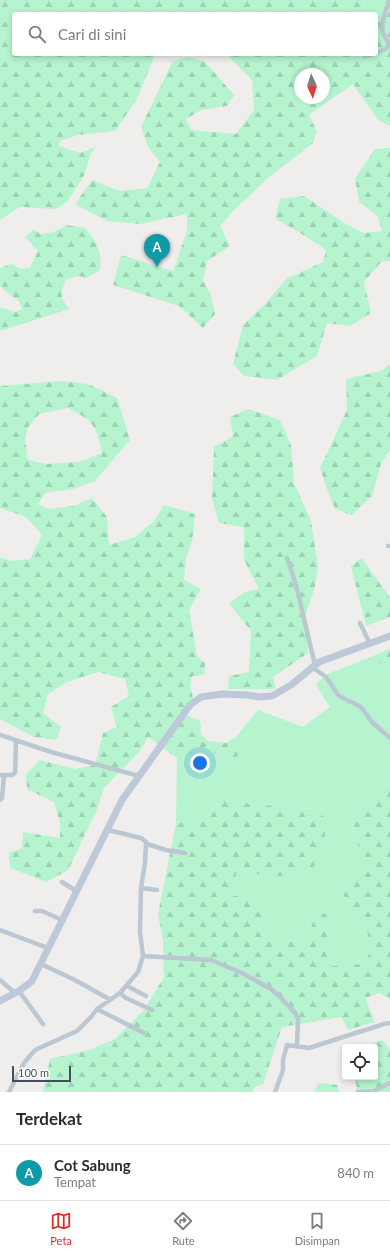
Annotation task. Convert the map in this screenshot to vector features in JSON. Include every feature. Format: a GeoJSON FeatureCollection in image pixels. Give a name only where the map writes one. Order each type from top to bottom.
{"type":"FeatureCollection","features":[{"type":"Feature","properties":{"kind":"street"},"geometry":{"type":"LineString","coordinates":[[378,53],[386,50],[389,45],[382,27],[390,0]]}},
{"type":"Feature","properties":{"kind":"street"},"geometry":{"type":"LineString","coordinates":[[287,558],[296,585],[313,666],[326,677],[339,696],[361,707],[372,722],[390,738]]}},
{"type":"Feature","properties":{"kind":"street"},"geometry":{"type":"LineString","coordinates":[[360,623],[370,644]]}},
{"type":"Feature","properties":{"kind":"street"},"geometry":{"type":"LineString","coordinates":[[0,1001],[17,992],[32,981],[122,800],[190,705],[201,697],[222,694],[259,697],[272,696],[291,685],[313,666],[325,660],[390,636]]}},
{"type":"Feature","properties":{"kind":"street"},"geometry":{"type":"LineString","coordinates":[[0,735],[16,741],[139,776]]}},
{"type":"Feature","properties":{"kind":"street"},"geometry":{"type":"LineString","coordinates":[[0,800],[2,798],[2,775],[15,774],[16,741]]}},
{"type":"Feature","properties":{"kind":"street"},"geometry":{"type":"LineString","coordinates":[[108,830],[141,838],[147,844],[166,850],[185,853]]}},
{"type":"Feature","properties":{"kind":"street"},"geometry":{"type":"LineString","coordinates":[[9,1092],[24,1063],[35,1050],[77,1031],[97,1009],[120,993],[138,972],[143,956],[140,930],[142,912],[141,888],[147,844]]}},
{"type":"Feature","properties":{"kind":"street"},"geometry":{"type":"LineString","coordinates":[[62,882],[76,891]]}},
{"type":"Feature","properties":{"kind":"street"},"geometry":{"type":"LineString","coordinates":[[141,888],[157,890]]}},
{"type":"Feature","properties":{"kind":"street"},"geometry":{"type":"LineString","coordinates":[[35,911],[42,911],[62,920]]}},
{"type":"Feature","properties":{"kind":"street"},"geometry":{"type":"LineString","coordinates":[[0,930],[48,948]]}},
{"type":"Feature","properties":{"kind":"street"},"geometry":{"type":"LineString","coordinates":[[143,956],[211,960],[242,973],[271,989],[296,1014],[298,1019],[297,1046]]}},
{"type":"Feature","properties":{"kind":"street"},"geometry":{"type":"LineString","coordinates":[[41,964],[110,999]]}},
{"type":"Feature","properties":{"kind":"street"},"geometry":{"type":"LineString","coordinates":[[0,980],[17,992],[43,1024]]}},
{"type":"Feature","properties":{"kind":"street"},"geometry":{"type":"LineString","coordinates":[[127,986],[146,996]]}},
{"type":"Feature","properties":{"kind":"street"},"geometry":{"type":"LineString","coordinates":[[120,993],[126,998],[152,1010]]}},
{"type":"Feature","properties":{"kind":"street"},"geometry":{"type":"LineString","coordinates":[[97,1009],[144,1033]]}},
{"type":"Feature","properties":{"kind":"street"},"geometry":{"type":"LineString","coordinates":[[282,1092],[276,1091],[283,1070],[283,1060],[286,1046],[289,1045],[309,1048],[390,1023]]}},
{"type":"Feature","properties":{"kind":"street"},"geometry":{"type":"LineString","coordinates":[[358,1092],[374,1091],[390,1083]]}},
{"type":"Feature","properties":{"kind":"green space"},"geometry":{"type":"Polygon","coordinates":[[[0,0],[365,0],[364,12],[12,12],[12,56],[156,56],[137,99],[115,131],[78,135],[60,141],[59,146],[80,153],[96,147],[90,155],[85,174],[67,202],[56,209],[20,207],[0,220],[0,0]]]}},
{"type":"Feature","properties":{"kind":"green space"},"geometry":{"type":"Polygon","coordinates":[[[365,0],[390,0],[390,11],[378,22],[378,12],[364,12],[365,0]]]}},
{"type":"Feature","properties":{"kind":"green space"},"geometry":{"type":"Polygon","coordinates":[[[390,11],[390,126],[378,120],[353,84],[330,100],[330,68],[294,68],[294,104],[325,104],[309,115],[317,132],[312,144],[269,177],[231,213],[220,226],[230,246],[207,261],[203,281],[211,295],[215,314],[203,328],[179,306],[113,285],[121,255],[173,271],[187,231],[187,214],[140,224],[107,221],[75,204],[92,180],[119,191],[147,188],[160,162],[148,147],[141,127],[173,61],[188,57],[205,62],[234,95],[227,106],[201,110],[186,119],[191,130],[236,134],[254,110],[252,80],[228,56],[378,56],[378,22],[390,11]]]}},
{"type":"Feature","properties":{"kind":"green space"},"geometry":{"type":"Polygon","coordinates":[[[390,148],[390,261],[381,262],[364,282],[371,313],[350,326],[327,323],[317,356],[277,380],[244,376],[233,364],[243,325],[267,302],[286,279],[323,262],[326,250],[275,218],[280,199],[304,196],[346,224],[364,233],[382,231],[378,216],[359,202],[355,178],[375,149],[390,148]]]}},
{"type":"Feature","properties":{"kind":"green space"},"geometry":{"type":"Polygon","coordinates":[[[66,225],[85,228],[96,242],[100,257],[100,270],[87,278],[79,276],[67,279],[62,291],[62,297],[69,309],[0,331],[0,307],[15,312],[22,309],[19,301],[5,291],[0,285],[0,268],[12,264],[22,269],[30,268],[38,251],[25,237],[34,229],[40,234],[54,232],[66,225]]]}},
{"type":"Feature","properties":{"kind":"green space"},"geometry":{"type":"Polygon","coordinates":[[[390,364],[390,450],[381,464],[372,496],[352,515],[335,509],[320,468],[347,410],[346,379],[381,371],[390,364]]]}},
{"type":"Feature","properties":{"kind":"green space"},"geometry":{"type":"Polygon","coordinates":[[[61,381],[88,384],[117,398],[130,440],[95,481],[73,489],[45,493],[38,504],[47,509],[74,506],[92,498],[107,517],[109,545],[135,537],[154,521],[164,505],[195,514],[192,541],[186,558],[184,580],[201,589],[189,610],[197,656],[205,663],[204,675],[192,676],[190,686],[194,702],[183,714],[200,721],[201,734],[208,741],[225,743],[236,737],[243,741],[237,757],[225,760],[213,752],[197,748],[185,759],[177,758],[148,737],[140,751],[104,788],[96,812],[68,870],[46,882],[10,868],[9,853],[22,848],[23,832],[60,838],[60,823],[54,802],[27,789],[26,774],[40,760],[75,769],[95,765],[103,733],[117,727],[111,707],[129,696],[125,679],[98,672],[67,682],[48,694],[43,713],[61,727],[56,740],[34,737],[0,719],[0,557],[10,561],[30,559],[42,535],[26,517],[0,508],[0,386],[61,381]],[[68,408],[39,414],[28,427],[25,439],[28,460],[47,464],[78,462],[102,453],[98,436],[89,421],[68,408]]]}},
{"type":"Feature","properties":{"kind":"green space"},"geometry":{"type":"Polygon","coordinates":[[[248,409],[280,420],[291,445],[294,483],[311,521],[318,567],[314,590],[305,616],[308,653],[273,677],[276,689],[228,689],[229,676],[249,672],[251,631],[229,603],[245,592],[259,589],[244,560],[244,527],[219,523],[212,499],[214,447],[233,436],[230,417],[248,409]]]}},
{"type":"Feature","properties":{"kind":"green space"},"geometry":{"type":"Polygon","coordinates":[[[362,558],[390,598],[390,617],[366,626],[351,566],[362,558]]]}},
{"type":"Feature","properties":{"kind":"green space"},"geometry":{"type":"Polygon","coordinates":[[[390,649],[390,662],[384,668],[373,656],[390,649]]]}},
{"type":"Feature","properties":{"kind":"green space"},"geometry":{"type":"Polygon","coordinates":[[[373,656],[384,667],[390,662],[390,780],[378,795],[350,817],[359,847],[366,860],[351,910],[367,932],[372,949],[363,965],[333,967],[327,956],[333,931],[314,919],[306,940],[281,941],[260,930],[267,903],[232,895],[237,870],[274,877],[316,809],[249,804],[223,796],[209,815],[195,821],[176,823],[177,758],[185,759],[196,748],[213,752],[225,760],[243,741],[236,737],[258,710],[303,727],[330,707],[316,685],[325,675],[373,656]]]}},
{"type":"Feature","properties":{"kind":"green space"},"geometry":{"type":"Polygon","coordinates":[[[390,780],[390,999],[379,993],[365,998],[375,1022],[348,1030],[341,1017],[282,1027],[263,1084],[254,1087],[252,1092],[43,1092],[50,1059],[89,1050],[115,1039],[144,1010],[164,977],[163,939],[158,914],[176,823],[195,821],[209,815],[223,796],[249,804],[316,809],[326,819],[324,849],[311,871],[274,877],[237,870],[232,895],[267,903],[260,930],[281,941],[306,940],[314,919],[327,912],[333,931],[327,956],[333,966],[363,964],[372,949],[367,932],[351,910],[343,894],[360,879],[366,860],[359,847],[350,817],[378,795],[390,780]]]}},
{"type":"Feature","properties":{"kind":"green space"},"geometry":{"type":"Polygon","coordinates":[[[382,1040],[388,1046],[390,1051],[390,1092],[355,1092],[357,1088],[355,1080],[378,1080],[378,1044],[371,1044],[382,1040]]]}},
{"type":"Feature","properties":{"kind":"green space"},"geometry":{"type":"Polygon","coordinates":[[[325,1083],[337,1085],[339,1092],[314,1092],[318,1084],[325,1083]]]}},
{"type":"Feature","properties":{"kind":"place","name":"Cot Sabung"},"geometry":{"type":"Point","coordinates":[157,267]}}]}
